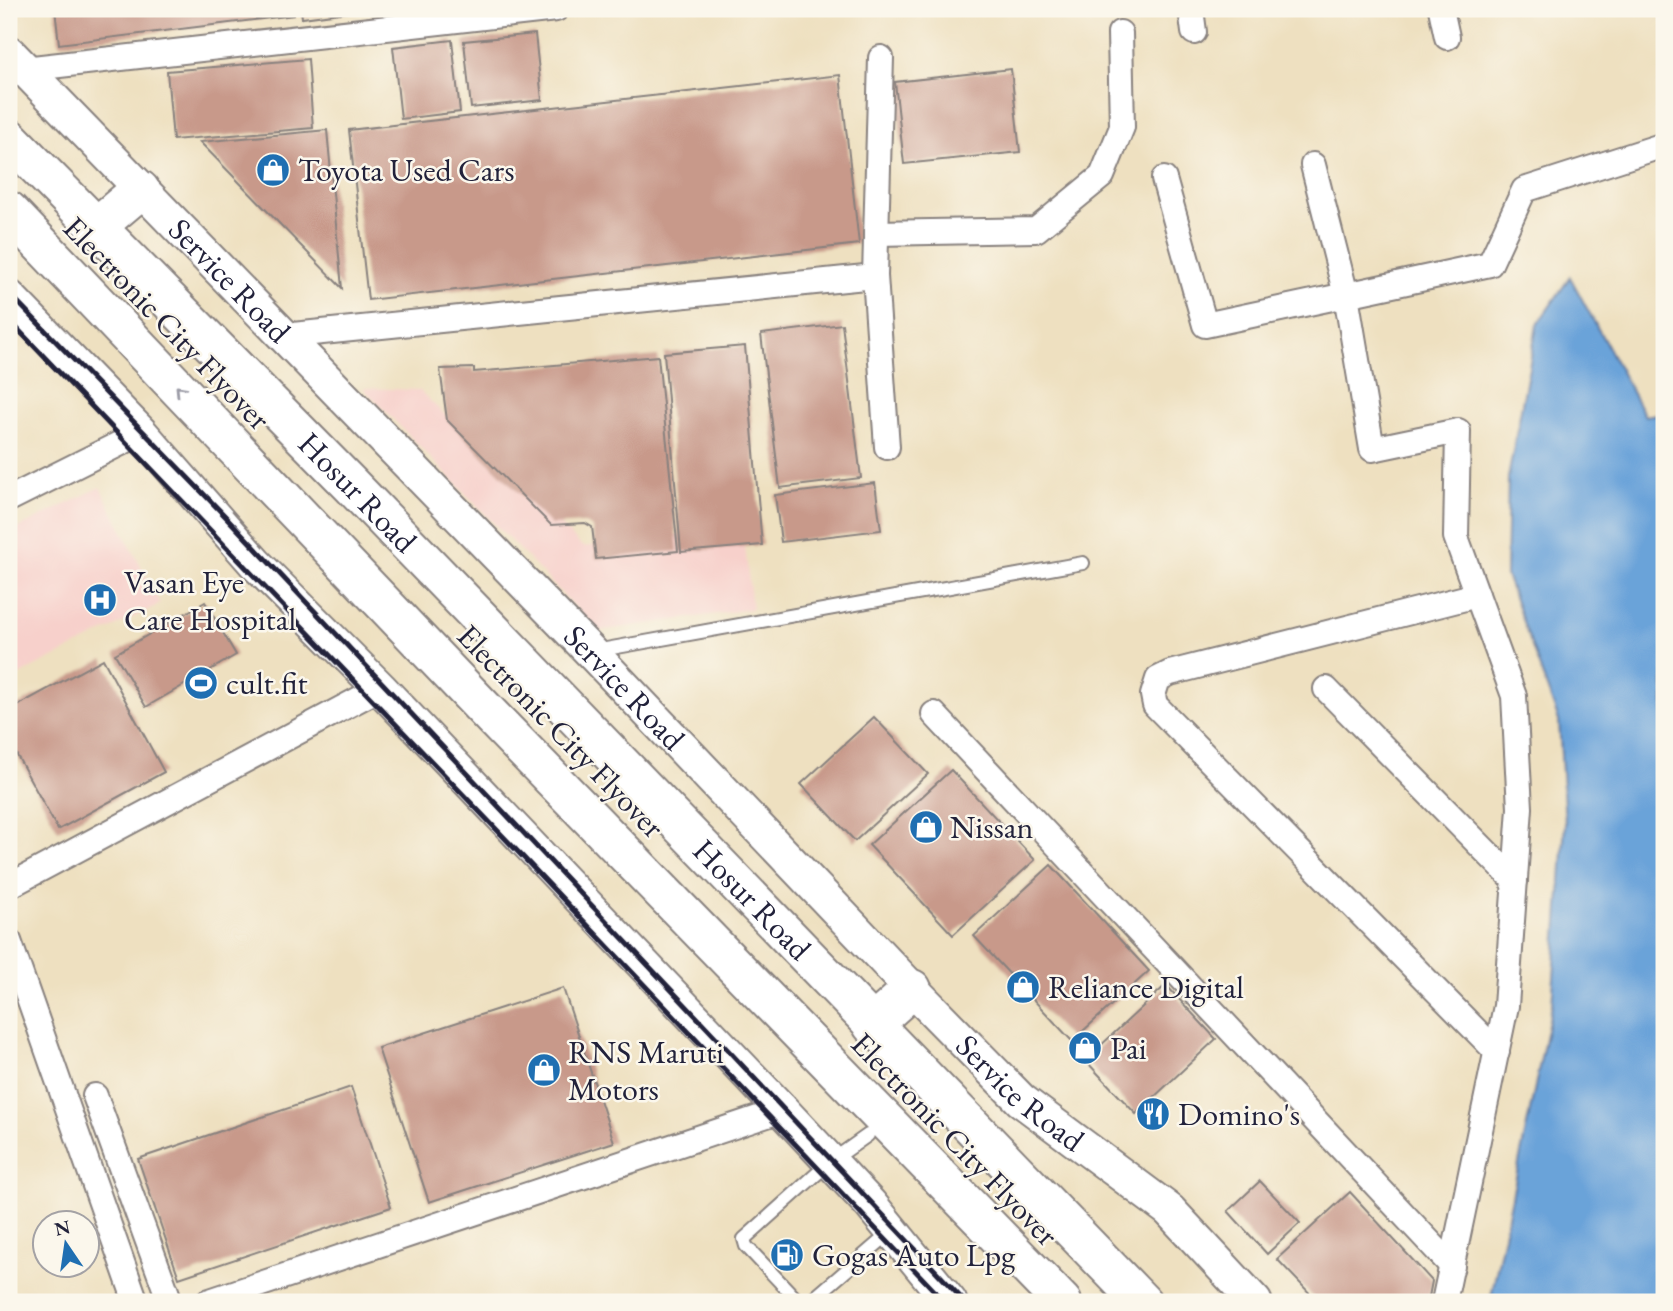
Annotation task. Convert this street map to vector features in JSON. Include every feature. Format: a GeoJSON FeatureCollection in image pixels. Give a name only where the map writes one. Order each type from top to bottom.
{"type":"FeatureCollection","features":[{"type":"Feature","properties":{"kind":"highway","name":"Hosur Road"},"geometry":{"type":"LineString","coordinates":[[9,138],[351,485],[1142,1302]]}},
{"type":"Feature","properties":{"kind":"highway","name":"Electronic City Flyover"},"geometry":{"type":"LineString","coordinates":[[9,159],[1113,1302]]}},
{"type":"Feature","properties":{"kind":"highway"},"geometry":{"type":"LineString","coordinates":[[95,228],[140,190]]}},
{"type":"Feature","properties":{"kind":"highway","name":"Electronic City Flyover"},"geometry":{"type":"LineString","coordinates":[[9,211],[503,728],[1062,1302]]}},
{"type":"Feature","properties":{"kind":"highway"},"geometry":{"type":"LineString","coordinates":[[9,249],[1030,1302]]}},
{"type":"Feature","properties":{"kind":"highway"},"geometry":{"type":"LineString","coordinates":[[873,1024],[912,989]]}},
{"type":"Feature","properties":{"kind":"street"},"geometry":{"type":"LineString","coordinates":[[16,61],[556,9]]}},
{"type":"Feature","properties":{"kind":"street"},"geometry":{"type":"LineString","coordinates":[[1441,9],[1447,37]]}},
{"type":"Feature","properties":{"kind":"street"},"geometry":{"type":"LineString","coordinates":[[876,233],[1036,230],[1102,176],[1122,127],[1120,33]]}},
{"type":"Feature","properties":{"kind":"street"},"geometry":{"type":"LineString","coordinates":[[881,58],[876,276],[887,447]]}},
{"type":"Feature","properties":{"kind":"street","name":"Service Road"},"geometry":{"type":"LineString","coordinates":[[16,61],[592,652],[1021,1100],[1169,1210],[1255,1302]]}},
{"type":"Feature","properties":{"kind":"street"},"geometry":{"type":"LineString","coordinates":[[1164,178],[1205,325],[1490,264],[1524,190],[1664,145]]}},
{"type":"Feature","properties":{"kind":"street"},"geometry":{"type":"LineString","coordinates":[[1313,165],[1346,295],[1371,449],[1458,431],[1456,537],[1514,696],[1520,808],[1506,1006],[1444,1302]]}},
{"type":"Feature","properties":{"kind":"street"},"geometry":{"type":"LineString","coordinates":[[283,336],[876,276]]}},
{"type":"Feature","properties":{"kind":"street"},"geometry":{"type":"LineString","coordinates":[[9,297],[141,433],[255,564],[380,688],[831,1162],[950,1302]]}},
{"type":"Feature","properties":{"kind":"street"},"geometry":{"type":"LineString","coordinates":[[9,499],[141,433]]}},
{"type":"Feature","properties":{"kind":"street"},"geometry":{"type":"LineString","coordinates":[[1478,595],[1170,673],[1158,679],[1153,695],[1155,705],[1497,1052]]}},
{"type":"Feature","properties":{"kind":"street"},"geometry":{"type":"LineString","coordinates":[[9,886],[380,688]]}},
{"type":"Feature","properties":{"kind":"street"},"geometry":{"type":"LineString","coordinates":[[1326,689],[1515,881]]}},
{"type":"Feature","properties":{"kind":"street"},"geometry":{"type":"LineString","coordinates":[[934,714],[1452,1266]]}},
{"type":"Feature","properties":{"kind":"street"},"geometry":{"type":"LineString","coordinates":[[9,941],[136,1302]]}},
{"type":"Feature","properties":{"kind":"street"},"geometry":{"type":"LineString","coordinates":[[95,1096],[170,1302]]}},
{"type":"Feature","properties":{"kind":"street"},"geometry":{"type":"LineString","coordinates":[[207,1302],[782,1110]]}},
{"type":"Feature","properties":{"kind":"lane"},"geometry":{"type":"LineString","coordinates":[[592,652],[1083,563]]}},
{"type":"Feature","properties":{"kind":"lane"},"geometry":{"type":"LineString","coordinates":[[799,1302],[746,1246],[744,1239],[831,1162],[868,1135]]}},
{"type":"Feature","properties":{"kind":"lane"},"geometry":{"type":"LineString","coordinates":[[807,1302],[892,1231]]}},
{"type":"Feature","properties":{"kind":"shaded area"},"geometry":{"type":"Polygon","coordinates":[[[363,388],[419,390],[583,547],[743,527],[752,609],[598,631],[363,388]]]}},
{"type":"Feature","properties":{"kind":"shaded area"},"geometry":{"type":"Polygon","coordinates":[[[100,487],[160,604],[9,680],[9,533],[100,487]]]}},
{"type":"Feature","properties":{"kind":"water"},"geometry":{"type":"Polygon","coordinates":[[[1570,277],[1645,416],[1664,413],[1664,1302],[1490,1302],[1552,1005],[1565,824],[1559,721],[1506,575],[1508,478],[1537,325],[1570,277]]]}},
{"type":"Feature","properties":{"kind":"building"},"geometry":{"type":"Polygon","coordinates":[[[55,9],[294,9],[294,15],[59,44],[55,9]]]}},
{"type":"Feature","properties":{"kind":"building"},"geometry":{"type":"Polygon","coordinates":[[[301,9],[362,9],[362,10],[302,18],[301,9]]]}},
{"type":"Feature","properties":{"kind":"building"},"geometry":{"type":"Polygon","coordinates":[[[535,34],[542,100],[471,108],[464,41],[535,34]]]}},
{"type":"Feature","properties":{"kind":"building"},"geometry":{"type":"Polygon","coordinates":[[[452,40],[460,112],[401,119],[393,47],[452,40]]]}},
{"type":"Feature","properties":{"kind":"building"},"geometry":{"type":"Polygon","coordinates":[[[308,59],[313,128],[173,140],[167,71],[308,59]]]}},
{"type":"Feature","properties":{"kind":"building"},"geometry":{"type":"Polygon","coordinates":[[[1011,69],[1020,152],[904,164],[895,82],[1011,69]]]}},
{"type":"Feature","properties":{"kind":"building"},"geometry":{"type":"Polygon","coordinates":[[[840,75],[859,244],[368,300],[349,130],[840,75]]]}},
{"type":"Feature","properties":{"kind":"building"},"geometry":{"type":"Polygon","coordinates":[[[327,130],[342,288],[200,142],[327,130]]]}},
{"type":"Feature","properties":{"kind":"building"},"geometry":{"type":"Polygon","coordinates":[[[842,324],[861,478],[780,488],[761,334],[842,324]]]}},
{"type":"Feature","properties":{"kind":"building"},"geometry":{"type":"Polygon","coordinates":[[[745,346],[762,545],[681,552],[664,353],[745,346]]]}},
{"type":"Feature","properties":{"kind":"building"},"geometry":{"type":"Polygon","coordinates":[[[658,356],[678,551],[596,559],[592,527],[585,523],[551,525],[447,420],[440,369],[474,368],[474,372],[658,356]]]}},
{"type":"Feature","properties":{"kind":"building"},"geometry":{"type":"Polygon","coordinates":[[[875,483],[881,530],[781,542],[775,495],[875,483]]]}},
{"type":"Feature","properties":{"kind":"building"},"geometry":{"type":"Polygon","coordinates":[[[205,602],[236,655],[146,707],[115,654],[205,602]]]}},
{"type":"Feature","properties":{"kind":"building"},"geometry":{"type":"Polygon","coordinates":[[[103,659],[164,772],[58,830],[9,741],[9,710],[103,659]]]}},
{"type":"Feature","properties":{"kind":"building"},"geometry":{"type":"Polygon","coordinates":[[[874,717],[928,774],[855,841],[801,784],[874,717]]]}},
{"type":"Feature","properties":{"kind":"building"},"geometry":{"type":"Polygon","coordinates":[[[951,770],[1035,860],[953,935],[869,845],[951,770]]]}},
{"type":"Feature","properties":{"kind":"building"},"geometry":{"type":"Polygon","coordinates":[[[1051,865],[1149,971],[1072,1041],[974,936],[1051,865]]]}},
{"type":"Feature","properties":{"kind":"building"},"geometry":{"type":"Polygon","coordinates":[[[1166,985],[1216,1039],[1136,1114],[1085,1060],[1166,985]]]}},
{"type":"Feature","properties":{"kind":"building"},"geometry":{"type":"Polygon","coordinates":[[[563,988],[614,1142],[429,1202],[378,1048],[563,988]]]}},
{"type":"Feature","properties":{"kind":"building"},"geometry":{"type":"Polygon","coordinates":[[[351,1087],[391,1207],[179,1278],[138,1159],[351,1087]]]}},
{"type":"Feature","properties":{"kind":"building"},"geometry":{"type":"Polygon","coordinates":[[[1260,1181],[1300,1223],[1267,1254],[1228,1211],[1260,1181]]]}},
{"type":"Feature","properties":{"kind":"building"},"geometry":{"type":"Polygon","coordinates":[[[1350,1192],[1432,1281],[1428,1302],[1318,1302],[1277,1259],[1350,1192]]]}},
{"type":"Feature","properties":{"kind":"railway"},"geometry":{"type":"LineString","coordinates":[[9,293],[228,519],[965,1302]]}},
{"type":"Feature","properties":{"kind":"railway"},"geometry":{"type":"LineString","coordinates":[[9,320],[945,1302]]}},
{"type":"Feature","properties":{"kind":"place","name":"Toyota Used Cars"},"geometry":{"type":"Point","coordinates":[273,170]}},
{"type":"Feature","properties":{"kind":"place","name":"Vasan Eye Care Hospital"},"geometry":{"type":"Point","coordinates":[100,600]}},
{"type":"Feature","properties":{"kind":"place","name":"cult.fit"},"geometry":{"type":"Point","coordinates":[201,683]}},
{"type":"Feature","properties":{"kind":"place","name":"Nissan"},"geometry":{"type":"Point","coordinates":[926,827]}},
{"type":"Feature","properties":{"kind":"place","name":"Reliance Digital"},"geometry":{"type":"Point","coordinates":[1023,987]}},
{"type":"Feature","properties":{"kind":"place","name":"Pai"},"geometry":{"type":"Point","coordinates":[1085,1048]}},
{"type":"Feature","properties":{"kind":"place","name":"RNS Maruti Motors"},"geometry":{"type":"Point","coordinates":[544,1070]}},
{"type":"Feature","properties":{"kind":"place","name":"Domino's"},"geometry":{"type":"Point","coordinates":[1153,1114]}},
{"type":"Feature","properties":{"kind":"place","name":"Gogas Auto Lpg"},"geometry":{"type":"Point","coordinates":[787,1255]}}]}
